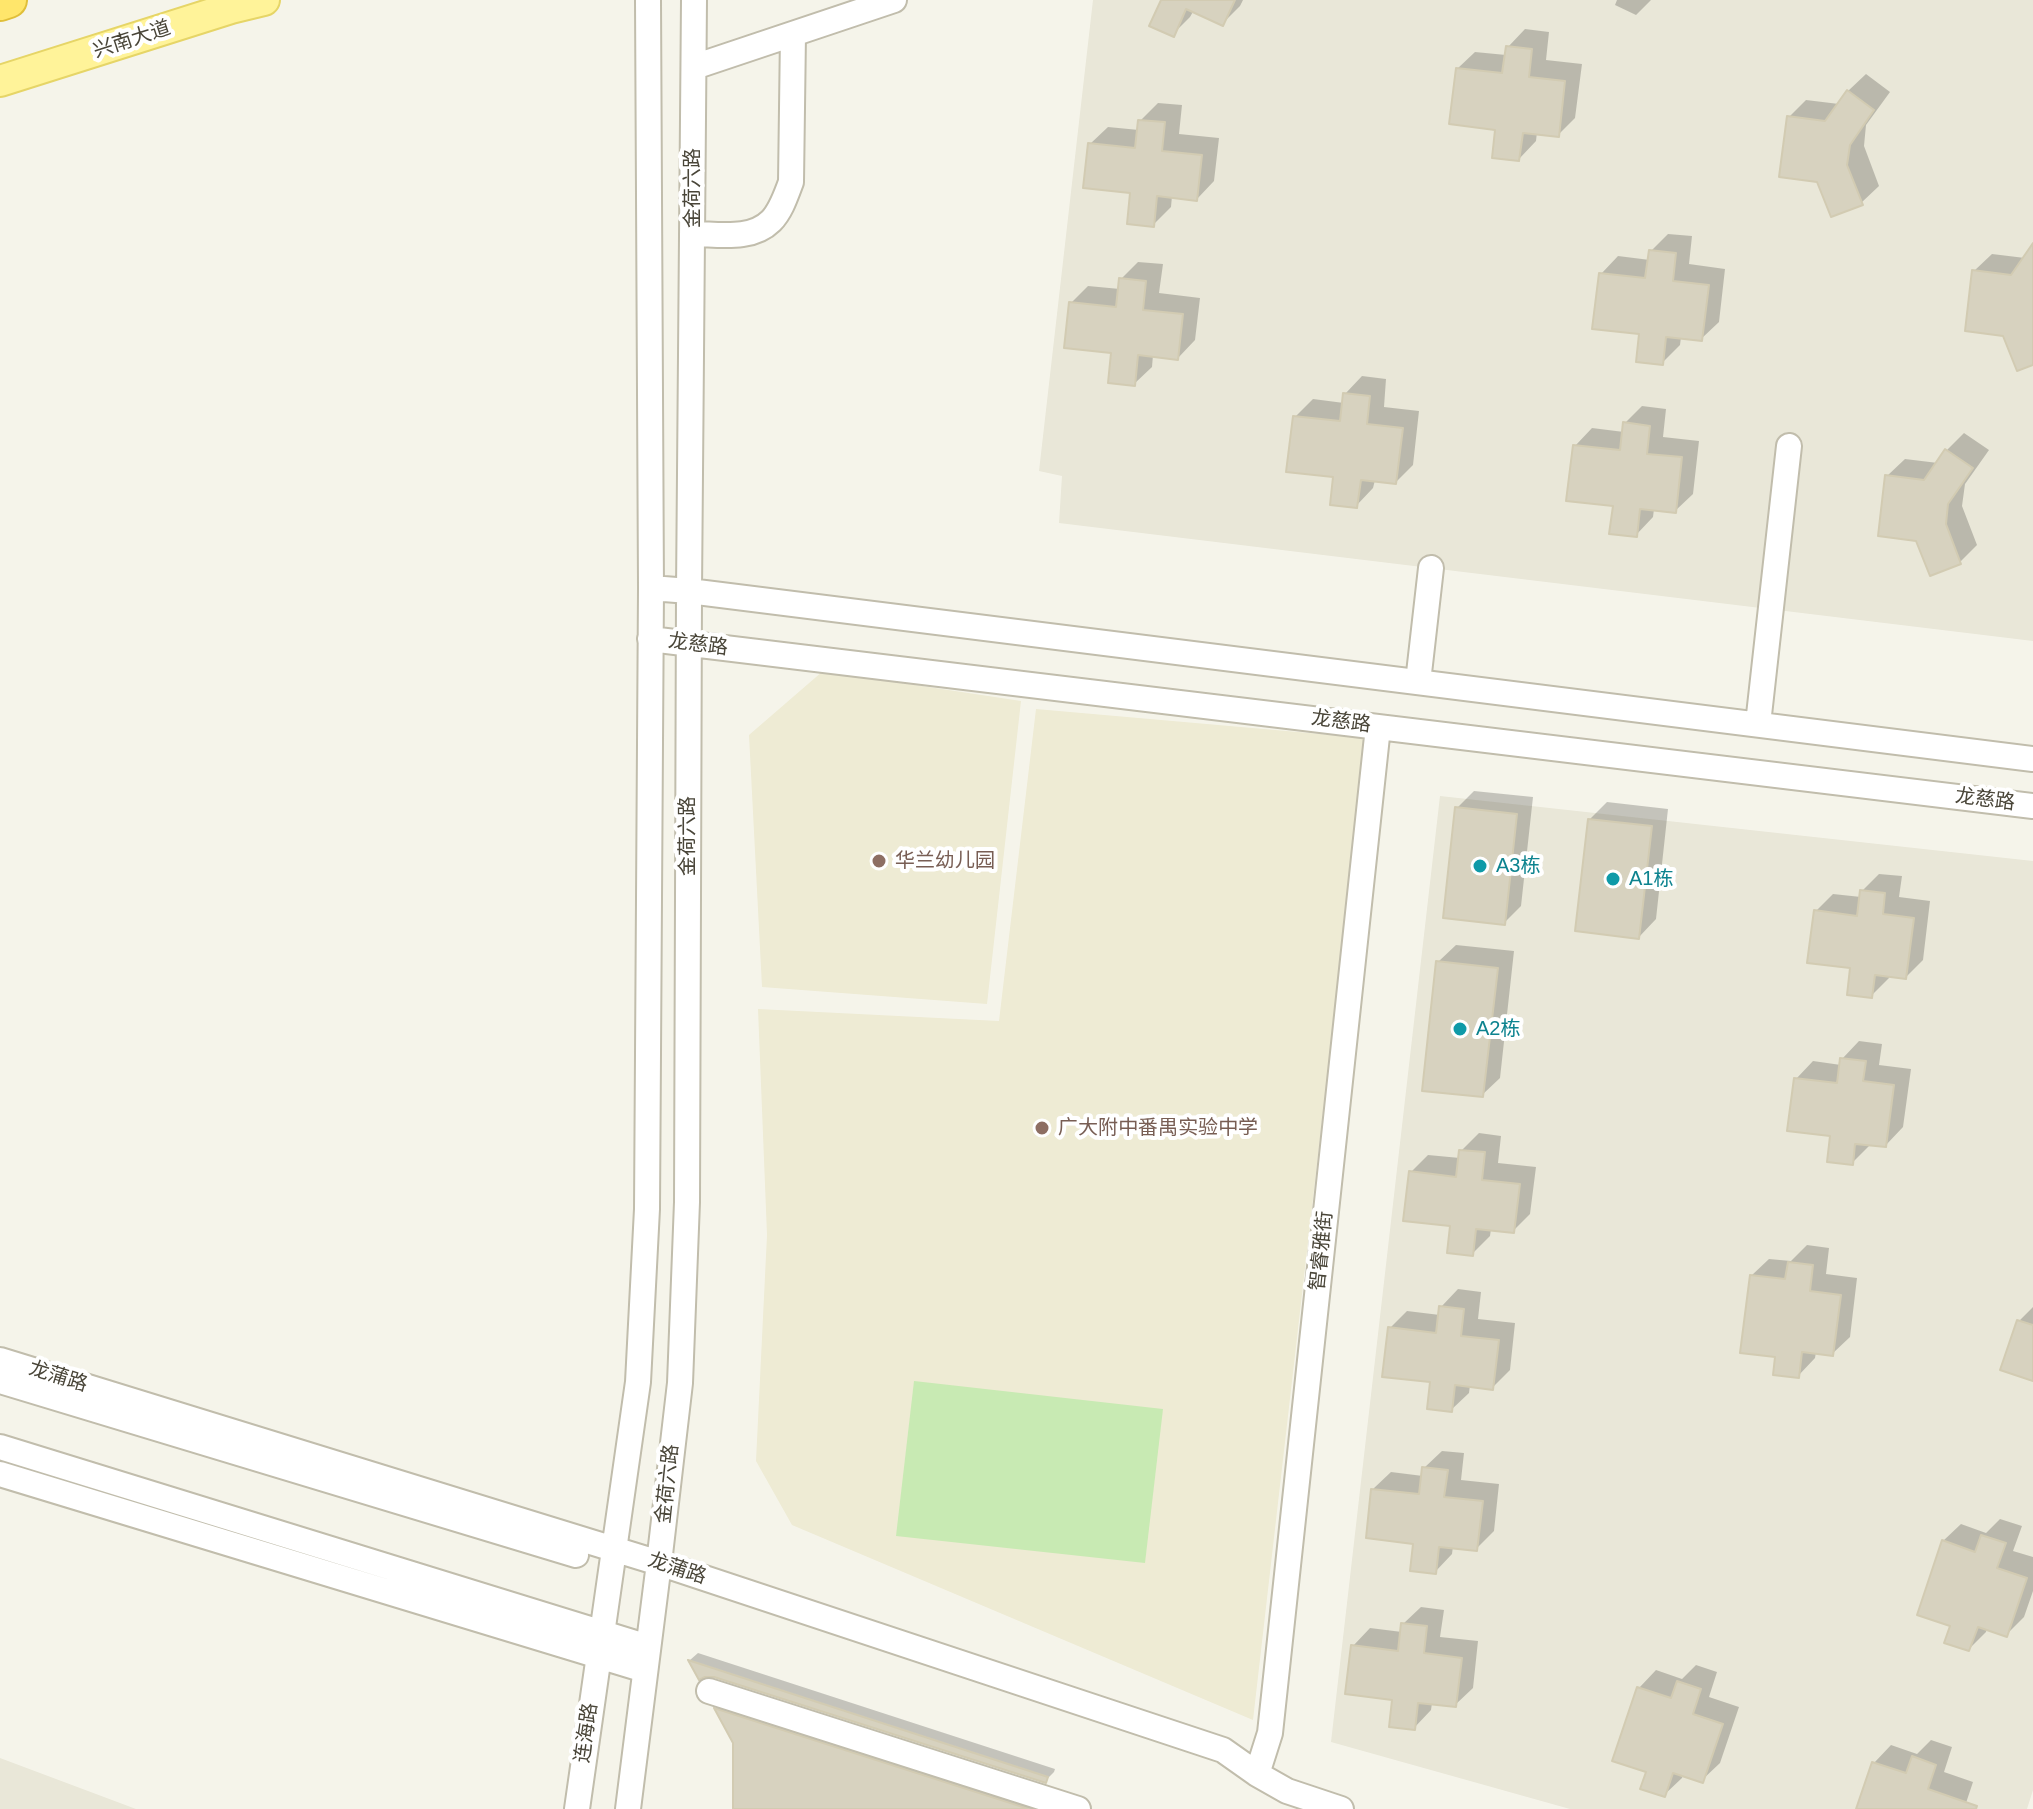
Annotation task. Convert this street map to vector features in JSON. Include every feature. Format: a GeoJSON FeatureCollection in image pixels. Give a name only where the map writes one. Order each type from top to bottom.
{"type":"FeatureCollection","features":[{"type":"Feature","properties":{"kind":"highway"},"geometry":{"type":"LineString","coordinates":[[0,3],[9,0]]}},
{"type":"Feature","properties":{"kind":"main road","name":"兴南大道"},"geometry":{"type":"LineString","coordinates":[[0,81],[264,0]]}},
{"type":"Feature","properties":{"kind":"street","name":"金荷六路"},"geometry":{"type":"LineString","coordinates":[[600,1645],[638,1382],[647,1209],[651,588],[648,0]]}},
{"type":"Feature","properties":{"kind":"street","name":"金荷六路"},"geometry":{"type":"LineString","coordinates":[[647,1659],[680,1383],[687,1202],[694,0]]}},
{"type":"Feature","properties":{"kind":"street"},"geometry":{"type":"LineString","coordinates":[[694,67],[894,0]]}},
{"type":"Feature","properties":{"kind":"street"},"geometry":{"type":"LineString","coordinates":[[692,234],[748,234],[770,222],[782,203],[791,182],[793,34]]}},
{"type":"Feature","properties":{"kind":"street"},"geometry":{"type":"LineString","coordinates":[[1758,724],[1789,446]]}},
{"type":"Feature","properties":{"kind":"street"},"geometry":{"type":"LineString","coordinates":[[1418,682],[1431,568]]}},
{"type":"Feature","properties":{"kind":"street"},"geometry":{"type":"LineString","coordinates":[[651,588],[2033,759]]}},
{"type":"Feature","properties":{"kind":"street","name":"龙慈路"},"geometry":{"type":"LineString","coordinates":[[650,639],[2033,806]]}},
{"type":"Feature","properties":{"kind":"street","name":"智睿雅街"},"geometry":{"type":"LineString","coordinates":[[1257,1774],[1270,1733],[1378,727]]}},
{"type":"Feature","properties":{"kind":"street","name":"龙蒲路"},"geometry":{"type":"LineString","coordinates":[[0,1360],[612,1558]]}},
{"type":"Feature","properties":{"kind":"street","name":"龙蒲路"},"geometry":{"type":"LineString","coordinates":[[0,1381],[612,1558],[1223,1750],[1287,1791],[1341,1809]]}},
{"type":"Feature","properties":{"kind":"street"},"geometry":{"type":"LineString","coordinates":[[0,1447],[600,1645]]}},
{"type":"Feature","properties":{"kind":"street"},"geometry":{"type":"LineString","coordinates":[[0,1474],[647,1659],[628,1809]]}},
{"type":"Feature","properties":{"kind":"street","name":"龙蒲路"},"geometry":{"type":"LineString","coordinates":[[658,1572],[1217,1763],[1280,1799],[1311,1809]]}},
{"type":"Feature","properties":{"kind":"street","name":"连海路"},"geometry":{"type":"LineString","coordinates":[[577,1809],[600,1645]]}},
{"type":"Feature","properties":{"kind":"street"},"geometry":{"type":"LineString","coordinates":[[709,1691],[1060,1805]]}},
{"type":"Feature","properties":{"kind":"shaded area"},"geometry":{"type":"Polygon","coordinates":[[[1093,0],[2033,0],[2033,641],[1059,523],[1062,476],[1039,471],[1093,0]]]}},
{"type":"Feature","properties":{"kind":"shaded area","name":"华兰幼儿园"},"geometry":{"type":"Polygon","coordinates":[[[823,671],[1021,701],[987,1004],[762,987],[749,735],[823,671]]]}},
{"type":"Feature","properties":{"kind":"shaded area","name":"广大附中番禺实验中学"},"geometry":{"type":"Polygon","coordinates":[[[1036,709],[1366,738],[1253,1720],[792,1525],[756,1461],[767,1235],[758,1009],[999,1021],[1036,709]]]}},
{"type":"Feature","properties":{"kind":"shaded area"},"geometry":{"type":"Polygon","coordinates":[[[1440,796],[2033,861],[2033,1790],[2027,1809],[1570,1809],[1331,1742],[1440,796]]]}},
{"type":"Feature","properties":{"kind":"shaded area"},"geometry":{"type":"Polygon","coordinates":[[[0,1758],[136,1809],[0,1809],[0,1758]]]}},
{"type":"Feature","properties":{"kind":"green space"},"geometry":{"type":"Polygon","coordinates":[[[914,1381],[1163,1409],[1145,1563],[896,1536],[914,1381]]]}},
{"type":"Feature","properties":{"kind":"building"},"geometry":{"type":"Polygon","coordinates":[[[1161,0],[1235,0],[1223,26],[1186,9],[1174,37],[1149,26],[1161,0]]]}},
{"type":"Feature","properties":{"kind":"building"},"geometry":{"type":"Polygon","coordinates":[[[1506,46],[1532,49],[1529,77],[1565,81],[1559,137],[1523,133],[1519,161],[1492,158],[1495,130],[1449,124],[1456,68],[1502,73],[1506,46]]]}},
{"type":"Feature","properties":{"kind":"building"},"geometry":{"type":"Polygon","coordinates":[[[1847,90],[1874,110],[1850,145],[1847,165],[1863,205],[1831,217],[1817,182],[1779,177],[1787,116],[1825,121],[1847,90]]]}},
{"type":"Feature","properties":{"kind":"building"},"geometry":{"type":"Polygon","coordinates":[[[1138,120],[1165,122],[1162,151],[1202,155],[1197,201],[1157,196],[1154,227],[1127,224],[1130,193],[1083,188],[1088,143],[1135,148],[1138,120]]]}},
{"type":"Feature","properties":{"kind":"building"},"geometry":{"type":"Polygon","coordinates":[[[2033,243],[2033,365],[2017,371],[2003,336],[1965,331],[1972,270],[2011,275],[2033,243]]]}},
{"type":"Feature","properties":{"kind":"building"},"geometry":{"type":"Polygon","coordinates":[[[1649,250],[1676,253],[1673,281],[1709,285],[1702,341],[1666,337],[1663,365],[1636,362],[1639,334],[1592,329],[1599,273],[1645,278],[1649,250]]]}},
{"type":"Feature","properties":{"kind":"building"},"geometry":{"type":"Polygon","coordinates":[[[1119,278],[1146,281],[1143,310],[1183,314],[1178,360],[1138,355],[1135,386],[1108,383],[1111,353],[1064,348],[1069,302],[1116,307],[1119,278]]]}},
{"type":"Feature","properties":{"kind":"building"},"geometry":{"type":"Polygon","coordinates":[[[1343,393],[1370,396],[1367,424],[1403,428],[1396,484],[1361,480],[1357,508],[1330,505],[1333,477],[1286,472],[1293,416],[1340,421],[1343,393]]]}},
{"type":"Feature","properties":{"kind":"building"},"geometry":{"type":"Polygon","coordinates":[[[1623,422],[1650,426],[1647,454],[1682,457],[1676,513],[1640,509],[1637,537],[1609,534],[1613,506],[1566,501],[1573,445],[1620,450],[1623,422]]]}},
{"type":"Feature","properties":{"kind":"building"},"geometry":{"type":"Polygon","coordinates":[[[1945,449],[1973,468],[1948,504],[1946,524],[1961,564],[1930,576],[1916,541],[1878,536],[1885,475],[1924,480],[1945,449]]]}},
{"type":"Feature","properties":{"kind":"building","name":"A3栋"},"geometry":{"type":"Polygon","coordinates":[[[1455,807],[1517,814],[1505,925],[1443,918],[1455,807]]]}},
{"type":"Feature","properties":{"kind":"building","name":"A1栋"},"geometry":{"type":"Polygon","coordinates":[[[1588,819],[1652,826],[1639,939],[1575,931],[1588,819]]]}},
{"type":"Feature","properties":{"kind":"building"},"geometry":{"type":"Polygon","coordinates":[[[1860,890],[1885,893],[1883,914],[1914,918],[1906,979],[1875,975],[1872,998],[1847,995],[1850,968],[1807,963],[1814,910],[1857,916],[1860,890]]]}},
{"type":"Feature","properties":{"kind":"building","name":"A2栋"},"geometry":{"type":"Polygon","coordinates":[[[1436,961],[1498,968],[1483,1097],[1422,1091],[1436,961]]]}},
{"type":"Feature","properties":{"kind":"building"},"geometry":{"type":"Polygon","coordinates":[[[1840,1058],[1866,1061],[1863,1081],[1894,1085],[1886,1147],[1855,1144],[1853,1165],[1827,1162],[1830,1136],[1787,1131],[1794,1078],[1837,1083],[1840,1058]]]}},
{"type":"Feature","properties":{"kind":"building"},"geometry":{"type":"Polygon","coordinates":[[[1459,1150],[1485,1152],[1482,1180],[1520,1184],[1514,1233],[1476,1229],[1473,1256],[1447,1253],[1450,1226],[1403,1221],[1409,1171],[1456,1177],[1459,1150]]]}},
{"type":"Feature","properties":{"kind":"building"},"geometry":{"type":"Polygon","coordinates":[[[1788,1262],[1813,1265],[1810,1291],[1841,1295],[1833,1356],[1802,1352],[1799,1378],[1773,1375],[1775,1357],[1740,1353],[1750,1275],[1785,1279],[1788,1262]]]}},
{"type":"Feature","properties":{"kind":"building"},"geometry":{"type":"Polygon","coordinates":[[[1439,1306],[1464,1309],[1461,1336],[1499,1340],[1493,1390],[1455,1385],[1452,1412],[1427,1409],[1430,1382],[1382,1377],[1388,1327],[1436,1333],[1439,1306]]]}},
{"type":"Feature","properties":{"kind":"building"},"geometry":{"type":"Polygon","coordinates":[[[2017,1320],[2033,1325],[2033,1381],[2000,1370],[2017,1320]]]}},
{"type":"Feature","properties":{"kind":"building"},"geometry":{"type":"Polygon","coordinates":[[[1422,1467],[1448,1470],[1444,1497],[1483,1501],[1477,1551],[1439,1547],[1436,1574],[1410,1571],[1413,1544],[1366,1538],[1371,1489],[1419,1494],[1422,1467]]]}},
{"type":"Feature","properties":{"kind":"building"},"geometry":{"type":"Polygon","coordinates":[[[1981,1535],[2006,1543],[1997,1568],[2027,1578],[2007,1637],[1978,1627],[1969,1651],[1944,1643],[1950,1626],[1917,1615],[1942,1540],[1975,1552],[1981,1535]]]}},
{"type":"Feature","properties":{"kind":"building"},"geometry":{"type":"Polygon","coordinates":[[[1401,1623],[1427,1626],[1424,1653],[1462,1658],[1456,1707],[1418,1703],[1415,1730],[1389,1727],[1392,1700],[1345,1694],[1351,1645],[1398,1651],[1401,1623]]]}},
{"type":"Feature","properties":{"kind":"building"},"geometry":{"type":"Polygon","coordinates":[[[688,1660],[1048,1777],[1046,1783],[714,1677],[699,1680],[688,1660]]]}},
{"type":"Feature","properties":{"kind":"building"},"geometry":{"type":"Polygon","coordinates":[[[1677,1681],[1701,1689],[1693,1714],[1723,1724],[1703,1783],[1673,1773],[1665,1797],[1640,1789],[1646,1772],[1612,1761],[1637,1687],[1671,1698],[1677,1681]]]}},
{"type":"Feature","properties":{"kind":"building"},"geometry":{"type":"Polygon","coordinates":[[[714,1708],[1029,1809],[733,1809],[733,1743],[714,1708]]]}},
{"type":"Feature","properties":{"kind":"building"},"geometry":{"type":"Polygon","coordinates":[[[1912,1756],[1936,1765],[1928,1789],[1977,1806],[1976,1809],[1856,1809],[1872,1762],[1906,1773],[1912,1756]]]}},
{"type":"Feature","properties":{"kind":"place","name":"华兰幼儿园"},"geometry":{"type":"Point","coordinates":[879,861]}},
{"type":"Feature","properties":{"kind":"place","name":"A3栋"},"geometry":{"type":"Point","coordinates":[1480,866]}},
{"type":"Feature","properties":{"kind":"place","name":"A1栋"},"geometry":{"type":"Point","coordinates":[1613,879]}},
{"type":"Feature","properties":{"kind":"place","name":"A2栋"},"geometry":{"type":"Point","coordinates":[1460,1029]}},
{"type":"Feature","properties":{"kind":"place","name":"广大附中番禺实验中学"},"geometry":{"type":"Point","coordinates":[1042,1128]}}]}
